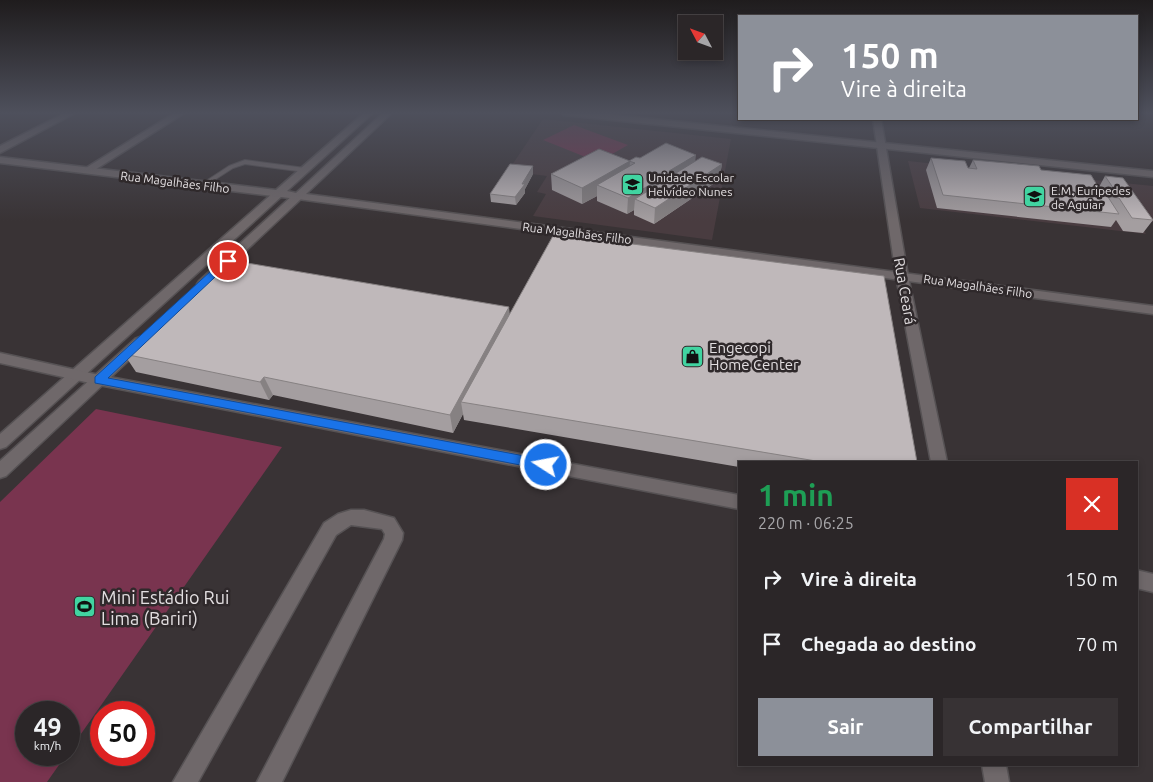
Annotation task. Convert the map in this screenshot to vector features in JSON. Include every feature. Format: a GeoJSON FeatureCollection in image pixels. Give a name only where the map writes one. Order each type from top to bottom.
{"type":"FeatureCollection","features":[{"type":"Feature","properties":{"kind":"main road"},"geometry":{"type":"LineString","coordinates":[[86,171],[123,148]]}},
{"type":"Feature","properties":{"kind":"main road"},"geometry":{"type":"LineString","coordinates":[[0,443],[329,148]]}},
{"type":"Feature","properties":{"kind":"main road"},"geometry":{"type":"LineString","coordinates":[[192,294],[349,148]]}},
{"type":"Feature","properties":{"kind":"main road","name":"Rua Ceará"},"geometry":{"type":"LineString","coordinates":[[883,148],[902,276],[939,461]]}},
{"type":"Feature","properties":{"kind":"main road"},"geometry":{"type":"LineString","coordinates":[[915,148],[1153,174]]}},
{"type":"Feature","properties":{"kind":"main road","name":"Rua Magalhães Filho"},"geometry":{"type":"LineString","coordinates":[[0,160],[298,196],[1153,310]]}},
{"type":"Feature","properties":{"kind":"main road"},"geometry":{"type":"LineString","coordinates":[[0,471],[149,334]]}},
{"type":"Feature","properties":{"kind":"main road"},"geometry":{"type":"LineString","coordinates":[[0,358],[99,380],[738,502]]}},
{"type":"Feature","properties":{"kind":"main road"},"geometry":{"type":"LineString","coordinates":[[186,782],[330,529],[344,517],[352,516],[388,523],[394,533],[393,540],[269,782]]}},
{"type":"Feature","properties":{"kind":"main road"},"geometry":{"type":"LineString","coordinates":[[1138,579],[1153,583]]}},
{"type":"Feature","properties":{"kind":"main road"},"geometry":{"type":"LineString","coordinates":[[994,766],[996,782]]}},
{"type":"Feature","properties":{"kind":"lane"},"geometry":{"type":"LineString","coordinates":[[203,185],[231,167],[245,162],[305,170]]}},
{"type":"Feature","properties":{"kind":"shaded area","name":"Unidade Escolar Helvídeo Nunes"},"geometry":{"type":"Polygon","coordinates":[[[523,148],[729,148],[712,240],[533,216],[546,194],[537,192],[547,176],[508,171],[523,148]]]}},
{"type":"Feature","properties":{"kind":"shaded area"},"geometry":{"type":"Polygon","coordinates":[[[564,148],[622,148],[598,162],[564,148]]]}},
{"type":"Feature","properties":{"kind":"shaded area","name":"E.M. Euripedes de Aguiar"},"geometry":{"type":"Polygon","coordinates":[[[908,161],[1153,186],[1153,222],[1138,221],[1146,234],[920,208],[908,161]]]}},
{"type":"Feature","properties":{"kind":"shaded area","name":"Mini Estádio Rui Lima (Bariri)"},"geometry":{"type":"Polygon","coordinates":[[[96,409],[282,447],[104,701],[90,701],[90,721],[80,735],[80,701],[15,701],[15,766],[58,766],[47,782],[0,782],[0,502],[96,409]]]}},
{"type":"Feature","properties":{"kind":"building"},"geometry":{"type":"Polygon","coordinates":[[[656,148],[680,148],[696,155],[669,171],[676,173],[702,157],[722,164],[655,208],[635,199],[670,177],[666,175],[628,198],[597,185],[635,163],[629,161],[636,157],[640,158],[656,148]]]}},
{"type":"Feature","properties":{"kind":"building"},"geometry":{"type":"Polygon","coordinates":[[[599,149],[630,161],[582,188],[551,174],[599,149]]]}},
{"type":"Feature","properties":{"kind":"building"},"geometry":{"type":"Polygon","coordinates":[[[931,158],[965,161],[968,168],[977,169],[973,160],[1039,166],[1041,170],[1091,175],[1100,190],[1116,192],[1105,176],[1123,178],[1153,220],[1132,218],[1119,198],[1108,197],[1119,214],[943,195],[931,158]]]}},
{"type":"Feature","properties":{"kind":"building"},"geometry":{"type":"Polygon","coordinates":[[[510,164],[533,166],[522,184],[525,184],[515,197],[490,194],[510,164]]]}},
{"type":"Feature","properties":{"kind":"building","name":"Engecopi Home Center"},"geometry":{"type":"Polygon","coordinates":[[[554,234],[884,276],[917,461],[816,461],[461,402],[554,234]]]}},
{"type":"Feature","properties":{"kind":"building"},"geometry":{"type":"Polygon","coordinates":[[[229,260],[509,307],[450,415],[264,377],[260,382],[124,354],[229,260]]]}},
{"type":"Feature","properties":{"kind":"place","name":"Unidade Escolar Helvídeo Nunes"},"geometry":{"type":"Point","coordinates":[632,184]}},
{"type":"Feature","properties":{"kind":"place","name":"E.M. Euripedes de Aguiar"},"geometry":{"type":"Point","coordinates":[1035,197]}},
{"type":"Feature","properties":{"kind":"place","name":"Engecopi Home Center"},"geometry":{"type":"Point","coordinates":[693,356]}},
{"type":"Feature","properties":{"kind":"place","name":"Mini Estádio Rui Lima (Bariri)"},"geometry":{"type":"Point","coordinates":[85,607]}},
{"type":"Feature","properties":{"kind":"route"},"geometry":{"type":"LineString","coordinates":[[228,261],[99,380],[546,465]]}}]}
